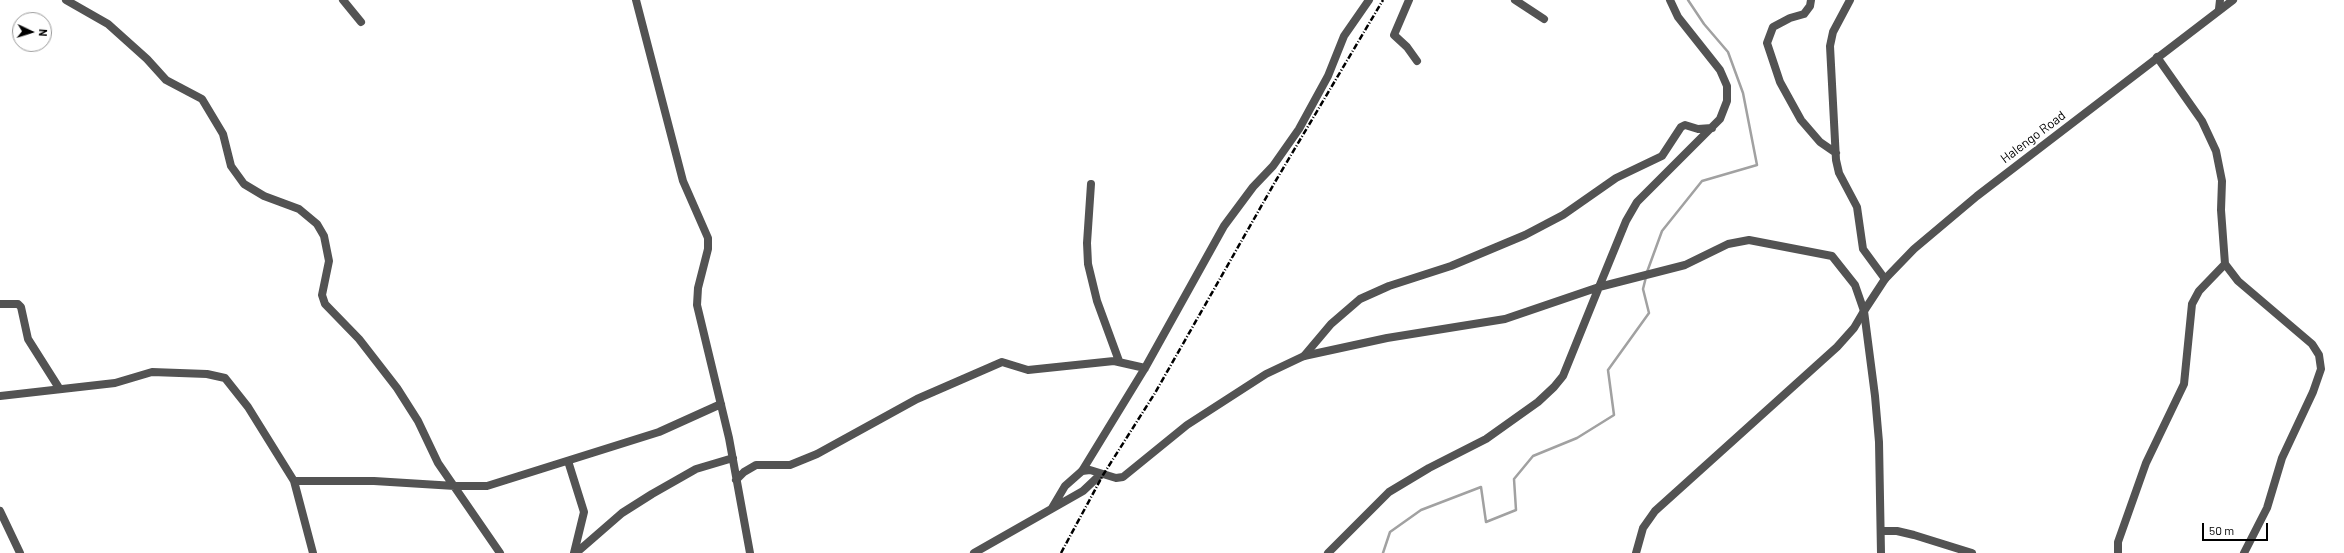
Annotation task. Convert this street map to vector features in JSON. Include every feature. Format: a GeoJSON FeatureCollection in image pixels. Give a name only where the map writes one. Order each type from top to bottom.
{"type":"FeatureCollection","features":[{"type":"Feature","properties":{"kind":"street"},"geometry":{"type":"LineString","coordinates":[[66,0],[108,24],[147,59],[166,80],[202,99],[223,134],[231,166],[244,184],[264,196],[299,209],[317,224],[328,248],[329,261],[322,296],[325,304],[359,339],[401,394],[418,421],[438,463],[500,553]]}},
{"type":"Feature","properties":{"kind":"street"},"geometry":{"type":"LineString","coordinates":[[343,0],[361,22]]}},
{"type":"Feature","properties":{"kind":"street"},"geometry":{"type":"LineString","coordinates":[[636,0],[684,181],[708,238],[708,249],[698,288],[697,305],[733,458],[750,553]]}},
{"type":"Feature","properties":{"kind":"street"},"geometry":{"type":"LineString","coordinates":[[1052,508],[1065,486],[1082,471],[1145,368],[1230,216],[1253,187],[1273,166],[1299,129],[1326,80],[1344,36],[1369,0]]}},
{"type":"Feature","properties":{"kind":"street"},"geometry":{"type":"LineString","coordinates":[[1409,0],[1394,33],[1417,61]]}},
{"type":"Feature","properties":{"kind":"street"},"geometry":{"type":"LineString","coordinates":[[1515,0],[1544,19]]}},
{"type":"Feature","properties":{"kind":"street"},"geometry":{"type":"LineString","coordinates":[[1328,553],[1389,492],[1429,468],[1486,439],[1538,402],[1563,376],[1626,221],[1637,202],[1712,128],[1720,119],[1725,105],[1727,92],[1725,81],[1712,58],[1678,17],[1670,0]]}},
{"type":"Feature","properties":{"kind":"street"},"geometry":{"type":"LineString","coordinates":[[1811,0],[1810,6],[1804,14],[1790,18],[1773,27],[1768,37],[1768,50],[1784,90],[1800,120],[1820,142],[1836,153]]}},
{"type":"Feature","properties":{"kind":"street"},"geometry":{"type":"LineString","coordinates":[[1850,0],[1833,32],[1830,46],[1836,153],[1839,173],[1857,207],[1863,249],[1885,279]]}},
{"type":"Feature","properties":{"kind":"street"},"geometry":{"type":"LineString","coordinates":[[2219,9],[2220,0]]}},
{"type":"Feature","properties":{"kind":"street","name":"Halengo Road"},"geometry":{"type":"LineString","coordinates":[[1636,553],[1643,528],[1655,511],[1837,347],[1854,328],[1885,279],[1914,249],[1977,196],[2219,9],[2233,0]]}},
{"type":"Feature","properties":{"kind":"street"},"geometry":{"type":"LineString","coordinates":[[2157,57],[2202,121],[2216,151],[2222,180],[2225,264],[2238,281],[2312,344],[2319,355],[2321,369],[2282,458],[2267,508],[2244,553]]}},
{"type":"Feature","properties":{"kind":"street"},"geometry":{"type":"LineString","coordinates":[[1304,356],[1331,324],[1360,300],[1390,286],[1451,266],[1525,235],[1563,215],[1616,178],[1662,156],[1681,127],[1685,125],[1698,129],[1712,128]]}},
{"type":"Feature","properties":{"kind":"street"},"geometry":{"type":"LineString","coordinates":[[1091,184],[1087,244],[1088,264],[1097,301],[1119,361]]}},
{"type":"Feature","properties":{"kind":"street"},"geometry":{"type":"LineString","coordinates":[[1082,471],[1090,470],[1116,478],[1126,475],[1191,422],[1266,374],[1304,356],[1387,338],[1505,319],[1599,287],[1685,265],[1741,240],[1759,241],[1832,256],[1855,285],[1864,312],[1880,442],[1881,553]]}},
{"type":"Feature","properties":{"kind":"street"},"geometry":{"type":"LineString","coordinates":[[2118,553],[2118,542],[2146,463],[2184,384],[2192,304],[2199,291],[2225,264]]}},
{"type":"Feature","properties":{"kind":"street"},"geometry":{"type":"LineString","coordinates":[[0,304],[18,304],[21,307],[28,339],[59,388]]}},
{"type":"Feature","properties":{"kind":"street"},"geometry":{"type":"LineString","coordinates":[[736,480],[744,472],[756,465],[790,464],[811,457],[933,392],[1002,362],[1028,370],[1119,361],[1145,368]]}},
{"type":"Feature","properties":{"kind":"street"},"geometry":{"type":"LineString","coordinates":[[0,396],[59,388],[115,383],[152,372],[207,374],[225,378],[248,407],[294,481],[313,553]]}},
{"type":"Feature","properties":{"kind":"street"},"geometry":{"type":"LineString","coordinates":[[294,481],[374,481],[455,486],[487,486],[674,426],[721,404]]}},
{"type":"Feature","properties":{"kind":"street"},"geometry":{"type":"LineString","coordinates":[[575,553],[622,513],[652,494],[696,469],[733,458]]}},
{"type":"Feature","properties":{"kind":"street"},"geometry":{"type":"LineString","coordinates":[[568,461],[584,512],[575,553]]}},
{"type":"Feature","properties":{"kind":"street"},"geometry":{"type":"LineString","coordinates":[[974,553],[1083,491],[1101,474]]}},
{"type":"Feature","properties":{"kind":"street"},"geometry":{"type":"LineString","coordinates":[[0,511],[20,553]]}},
{"type":"Feature","properties":{"kind":"street"},"geometry":{"type":"LineString","coordinates":[[1881,531],[1897,531],[1914,535],[1972,553]]}},
{"type":"Feature","properties":{"kind":"waterway"},"geometry":{"type":"LineString","coordinates":[[1647,272],[1662,231],[1702,181],[1757,165],[1743,93],[1728,52],[1704,24],[1688,0]]}},
{"type":"Feature","properties":{"kind":"waterway"},"geometry":{"type":"LineString","coordinates":[[1383,553],[1390,532],[1421,510],[1481,487],[1486,522],[1516,510],[1514,479],[1533,456],[1577,438],[1614,415],[1608,370],[1649,313],[1643,289],[1646,277]]}},
{"type":"Feature","properties":{"kind":"railway"},"geometry":{"type":"LineString","coordinates":[[1061,553],[1103,475],[1155,393],[1275,182],[1383,0]]}}]}
